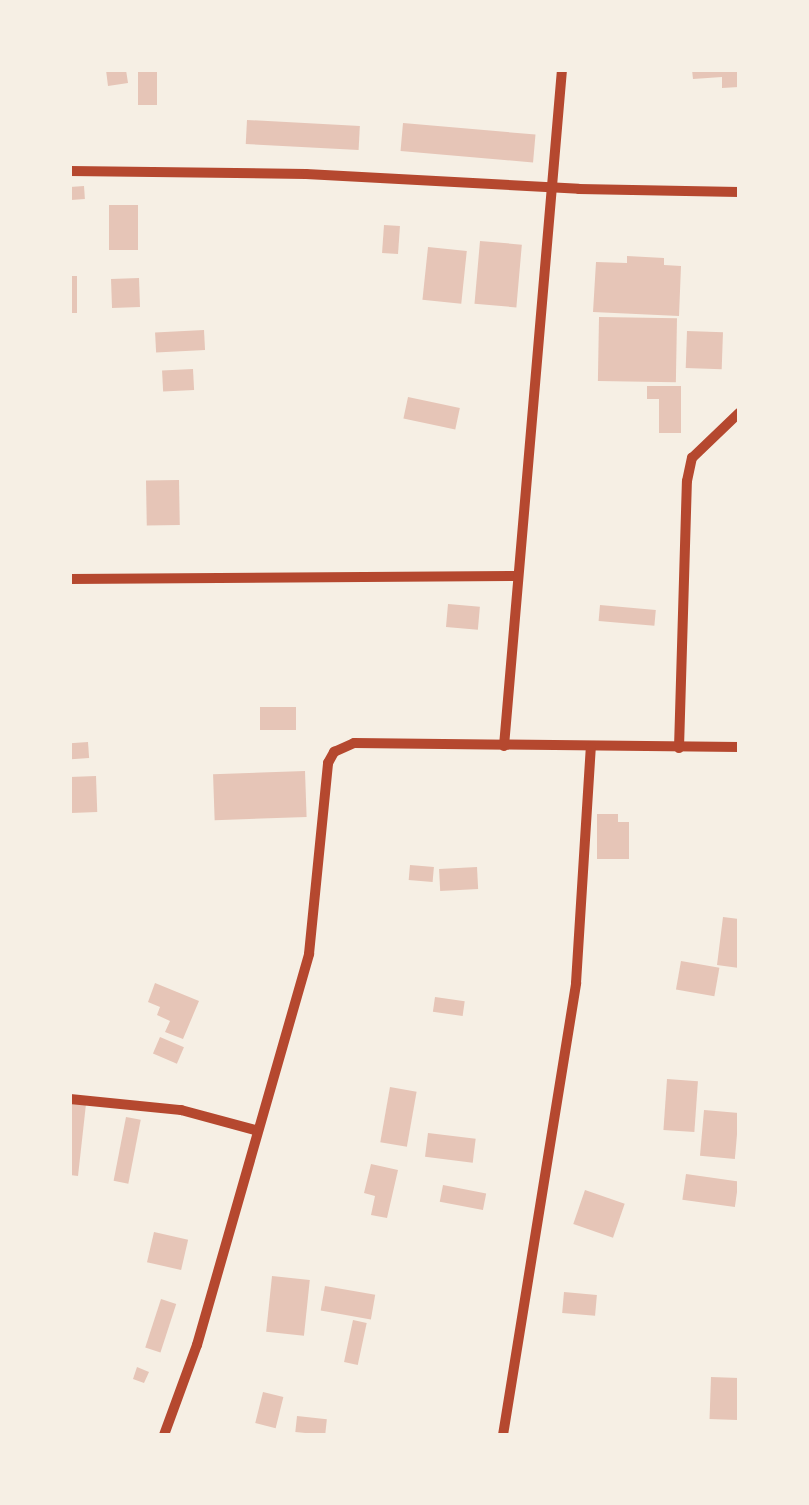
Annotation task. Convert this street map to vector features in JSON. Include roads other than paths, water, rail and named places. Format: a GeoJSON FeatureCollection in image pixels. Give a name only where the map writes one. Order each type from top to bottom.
{"type":"FeatureCollection","features":[{"type":"Feature","properties":{"kind":"street"},"geometry":{"type":"LineString","coordinates":[[504,746],[562,70]]}},
{"type":"Feature","properties":{"kind":"street"},"geometry":{"type":"LineString","coordinates":[[70,171],[306,174],[739,192]]}},
{"type":"Feature","properties":{"kind":"street"},"geometry":{"type":"LineString","coordinates":[[679,748],[692,458],[739,413]]}},
{"type":"Feature","properties":{"kind":"street"},"geometry":{"type":"LineString","coordinates":[[70,579],[516,576]]}},
{"type":"Feature","properties":{"kind":"street"},"geometry":{"type":"LineString","coordinates":[[164,1435],[197,1345],[256,1130],[310,954],[328,763],[339,747],[354,743],[739,748]]}},
{"type":"Feature","properties":{"kind":"street"},"geometry":{"type":"LineString","coordinates":[[503,1435],[576,983],[591,747]]}},
{"type":"Feature","properties":{"kind":"street"},"geometry":{"type":"LineString","coordinates":[[70,1099],[180,1110],[256,1130]]}}]}
